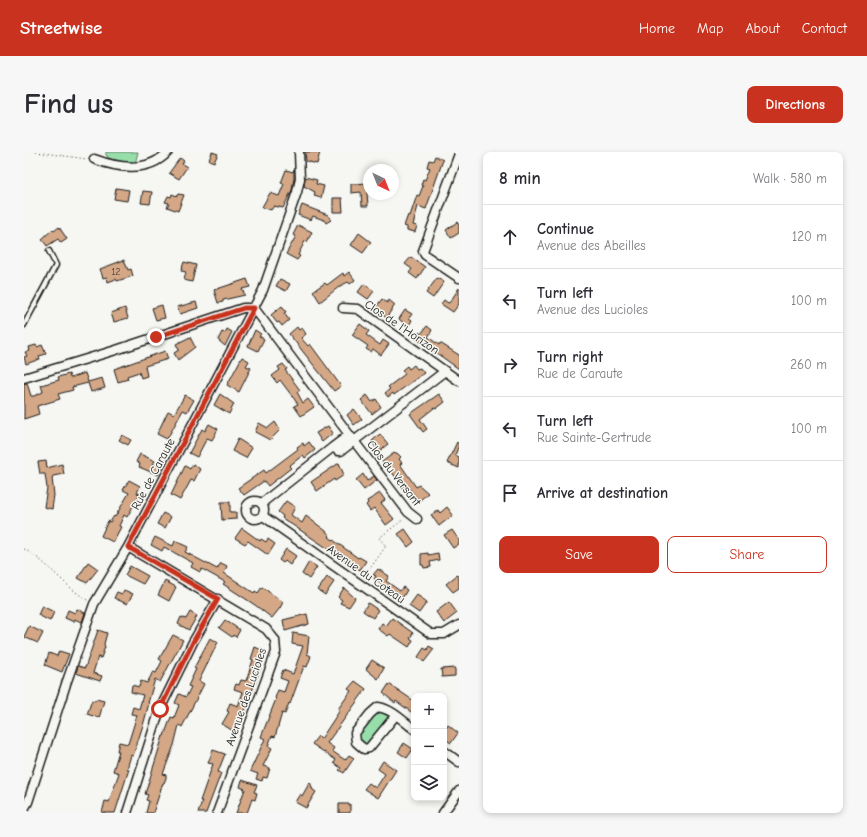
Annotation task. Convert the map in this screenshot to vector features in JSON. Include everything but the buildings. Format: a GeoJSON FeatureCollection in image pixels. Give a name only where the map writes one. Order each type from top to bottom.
{"type":"FeatureCollection","features":[{"type":"Feature","properties":{"kind":"street"},"geometry":{"type":"LineString","coordinates":[[94,159],[128,167],[141,167],[152,164],[168,152]]}},
{"type":"Feature","properties":{"kind":"street","name":"Rue de Caraute"},"geometry":{"type":"LineString","coordinates":[[24,809],[28,802],[66,684],[94,604],[128,547],[254,308],[276,259],[300,179],[299,152]]}},
{"type":"Feature","properties":{"kind":"street"},"geometry":{"type":"LineString","coordinates":[[459,154],[423,246],[425,255],[459,278]]}},
{"type":"Feature","properties":{"kind":"street"},"geometry":{"type":"LineString","coordinates":[[24,378],[116,350],[244,308],[254,308]]}},
{"type":"Feature","properties":{"kind":"street","name":"Clos du Versant"},"geometry":{"type":"LineString","coordinates":[[254,308],[351,438],[414,517]]}},
{"type":"Feature","properties":{"kind":"street","name":"Clos de l'Horizon"},"geometry":{"type":"LineString","coordinates":[[343,308],[358,309],[459,381]]}},
{"type":"Feature","properties":{"kind":"street"},"geometry":{"type":"LineString","coordinates":[[351,438],[445,371]]}},
{"type":"Feature","properties":{"kind":"street","name":"Avenue du Coteau"},"geometry":{"type":"LineString","coordinates":[[351,438],[342,451],[338,451],[333,447],[262,503],[253,501],[249,503],[246,511],[251,518],[259,519],[263,516],[430,634],[444,634],[459,625]]}},
{"type":"Feature","properties":{"kind":"street"},"geometry":{"type":"LineString","coordinates":[[262,503],[265,512],[263,516]]}},
{"type":"Feature","properties":{"kind":"street","name":"Avenue des Lucioles"},"geometry":{"type":"LineString","coordinates":[[128,547],[218,599],[266,629],[275,640],[276,652],[217,813]]}},
{"type":"Feature","properties":{"kind":"street"},"geometry":{"type":"LineString","coordinates":[[127,813],[160,709],[193,642],[218,599]]}},
{"type":"Feature","properties":{"kind":"street"},"geometry":{"type":"LineString","coordinates":[[396,715],[369,748],[364,749],[356,742],[355,733],[378,707],[385,708],[396,715],[411,727]]}},
{"type":"Feature","properties":{"kind":"street"},"geometry":{"type":"LineString","coordinates":[[447,753],[459,762]]}},
{"type":"Feature","properties":{"kind":"street"},"geometry":{"type":"LineString","coordinates":[[443,813],[459,791]]}},
{"type":"Feature","properties":{"kind":"lane"},"geometry":{"type":"LineString","coordinates":[[24,325],[56,265],[49,251]]}},
{"type":"Feature","properties":{"kind":"path"},"geometry":{"type":"LineString","coordinates":[[36,152],[77,159],[94,159]]}},
{"type":"Feature","properties":{"kind":"path"},"geometry":{"type":"LineString","coordinates":[[359,584],[386,546],[379,538],[414,517]]}},
{"type":"Feature","properties":{"kind":"path"},"geometry":{"type":"LineString","coordinates":[[24,549],[43,560],[69,587],[94,604]]}},
{"type":"Feature","properties":{"kind":"green space"},"geometry":{"type":"Polygon","coordinates":[[[106,152],[138,152],[135,164],[110,159],[106,155],[106,152]]]}},
{"type":"Feature","properties":{"kind":"green space"},"geometry":{"type":"Polygon","coordinates":[[[379,710],[386,712],[390,717],[369,745],[361,744],[357,733],[360,734],[379,710]]]}},
{"type":"Feature","properties":{"kind":"route"},"geometry":{"type":"LineString","coordinates":[[156,337],[244,308],[254,308],[128,547],[218,599],[193,642],[160,709]]}}]}
